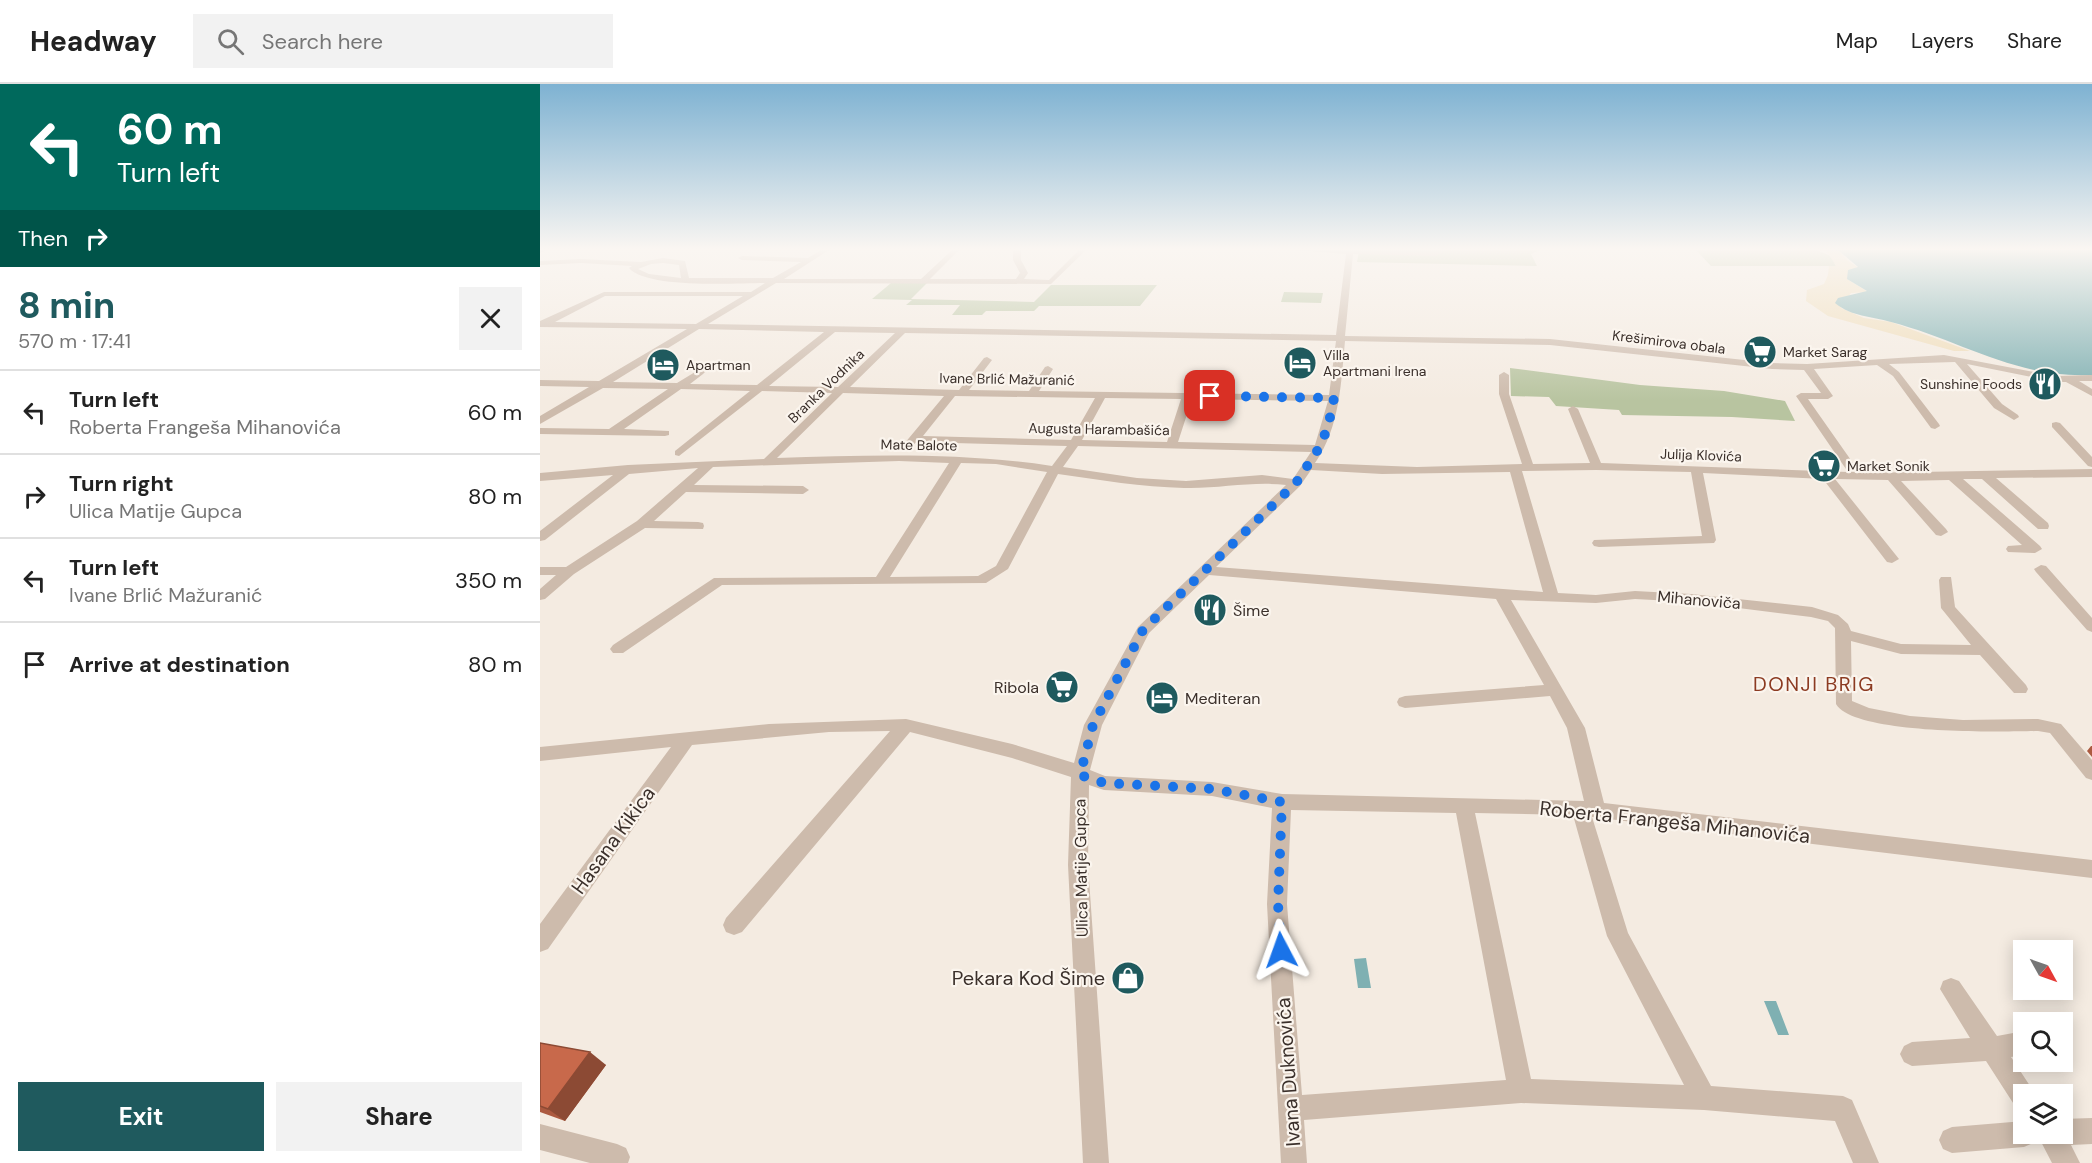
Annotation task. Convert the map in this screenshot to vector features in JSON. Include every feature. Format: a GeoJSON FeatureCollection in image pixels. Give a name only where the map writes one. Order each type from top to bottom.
{"type":"FeatureCollection","features":[{"type":"Feature","properties":{"kind":"street"},"geometry":{"type":"LineString","coordinates":[[542,324],[591,300]]}},
{"type":"Feature","properties":{"kind":"street"},"geometry":{"type":"LineString","coordinates":[[540,421],[739,300]]}},
{"type":"Feature","properties":{"kind":"street","name":"Ulica Matije Gupca"},"geometry":{"type":"LineString","coordinates":[[1096,1163],[1078,865],[1080,775],[1093,725],[1143,630],[1296,483],[1310,466],[1328,427],[1334,398],[1344,300]]}},
{"type":"Feature","properties":{"kind":"street","name":"Krešimirova obala"},"geometry":{"type":"LineString","coordinates":[[542,324],[1550,342],[1743,364],[1808,367],[1958,359],[2041,376],[2070,380],[2092,378]]}},
{"type":"Feature","properties":{"kind":"street"},"geometry":{"type":"LineString","coordinates":[[680,453],[832,330]]}},
{"type":"Feature","properties":{"kind":"street","name":"Branka Vodnika"},"geometry":{"type":"LineString","coordinates":[[768,461],[902,331]]}},
{"type":"Feature","properties":{"kind":"street"},"geometry":{"type":"LineString","coordinates":[[1958,359],[1998,406],[2014,417]]}},
{"type":"Feature","properties":{"kind":"street"},"geometry":{"type":"LineString","coordinates":[[899,458],[987,360]]}},
{"type":"Feature","properties":{"kind":"street"},"geometry":{"type":"LineString","coordinates":[[1879,362],[1896,374],[1935,426]]}},
{"type":"Feature","properties":{"kind":"street"},"geometry":{"type":"LineString","coordinates":[[1808,367],[1828,396],[1801,396],[1856,476]]}},
{"type":"Feature","properties":{"kind":"street"},"geometry":{"type":"LineString","coordinates":[[1032,394],[1048,369]]}},
{"type":"Feature","properties":{"kind":"street"},"geometry":{"type":"LineString","coordinates":[[612,432],[700,372]]}},
{"type":"Feature","properties":{"kind":"street"},"geometry":{"type":"LineString","coordinates":[[1504,375],[1504,394],[1529,468]]}},
{"type":"Feature","properties":{"kind":"street"},"geometry":{"type":"LineString","coordinates":[[2070,380],[2092,393]]}},
{"type":"Feature","properties":{"kind":"street","name":"Ivane Brlić Mažuranić"},"geometry":{"type":"LineString","coordinates":[[540,383],[957,393],[1334,398]]}},
{"type":"Feature","properties":{"kind":"street"},"geometry":{"type":"LineString","coordinates":[[618,649],[719,581],[981,580],[1001,569],[1054,471],[1075,443],[1102,395]]}},
{"type":"Feature","properties":{"kind":"street"},"geometry":{"type":"LineString","coordinates":[[1171,446],[1188,395]]}},
{"type":"Feature","properties":{"kind":"street"},"geometry":{"type":"LineString","coordinates":[[1573,409],[1597,466]]}},
{"type":"Feature","properties":{"kind":"street"},"geometry":{"type":"LineString","coordinates":[[2056,425],[2092,464]]}},
{"type":"Feature","properties":{"kind":"street"},"geometry":{"type":"LineString","coordinates":[[540,431],[665,433]]}},
{"type":"Feature","properties":{"kind":"street","name":"Augusta Harambašića"},"geometry":{"type":"LineString","coordinates":[[914,439],[1319,448]]}},
{"type":"Feature","properties":{"kind":"street","name":"Mate Balote"},"geometry":{"type":"LineString","coordinates":[[540,477],[710,464],[899,458],[996,461],[1137,482],[1177,484],[1262,479],[1296,483]]}},
{"type":"Feature","properties":{"kind":"street"},"geometry":{"type":"LineString","coordinates":[[880,581],[957,460]]}},
{"type":"Feature","properties":{"kind":"street"},"geometry":{"type":"LineString","coordinates":[[540,596],[569,572],[642,524],[710,464]]}},
{"type":"Feature","properties":{"kind":"street","name":"Julija Klovića"},"geometry":{"type":"LineString","coordinates":[[1310,466],[1393,471],[1597,466],[1891,477],[1953,477],[2036,471],[2092,473]]}},
{"type":"Feature","properties":{"kind":"street"},"geometry":{"type":"LineString","coordinates":[[540,537],[627,469]]}},
{"type":"Feature","properties":{"kind":"street"},"geometry":{"type":"LineString","coordinates":[[1515,469],[1552,597]]}},
{"type":"Feature","properties":{"kind":"street"},"geometry":{"type":"LineString","coordinates":[[1599,543],[1709,540],[1696,469]]}},
{"type":"Feature","properties":{"kind":"street"},"geometry":{"type":"LineString","coordinates":[[1984,474],[2043,526]]}},
{"type":"Feature","properties":{"kind":"street"},"geometry":{"type":"LineString","coordinates":[[1826,475],[1892,559]]}},
{"type":"Feature","properties":{"kind":"street"},"geometry":{"type":"LineString","coordinates":[[1891,477],[1941,532]]}},
{"type":"Feature","properties":{"kind":"street"},"geometry":{"type":"LineString","coordinates":[[1953,477],[2035,549],[2013,549]]}},
{"type":"Feature","properties":{"kind":"street"},"geometry":{"type":"LineString","coordinates":[[683,488],[803,490]]}},
{"type":"Feature","properties":{"kind":"street"},"geometry":{"type":"LineString","coordinates":[[642,524],[698,526]]}},
{"type":"Feature","properties":{"kind":"street"},"geometry":{"type":"LineString","coordinates":[[2042,569],[2092,627]]}},
{"type":"Feature","properties":{"kind":"street","name":"Mihanoviča"},"geometry":{"type":"LineString","coordinates":[[1203,570],[1502,595],[1596,599],[1635,595],[1691,598],[1812,612],[1833,618],[1843,627],[1845,635]]}},
{"type":"Feature","properties":{"kind":"street"},"geometry":{"type":"LineString","coordinates":[[540,571],[569,572]]}},
{"type":"Feature","properties":{"kind":"street"},"geometry":{"type":"LineString","coordinates":[[1946,580],[1948,608],[2020,688]]}},
{"type":"Feature","properties":{"kind":"street"},"geometry":{"type":"LineString","coordinates":[[1502,595],[1576,728],[1588,809],[1618,936],[1704,1098]]}},
{"type":"Feature","properties":{"kind":"street"},"geometry":{"type":"LineString","coordinates":[[1984,650],[1901,649],[1845,635],[1844,704],[1852,710],[1910,722],[1963,726],[2052,725],[2092,773]]}},
{"type":"Feature","properties":{"kind":"street"},"geometry":{"type":"LineString","coordinates":[[1405,702],[1556,690]]}},
{"type":"Feature","properties":{"kind":"street"},"geometry":{"type":"LineString","coordinates":[[734,925],[906,725]]}},
{"type":"Feature","properties":{"kind":"street","name":"Roberta Frangeša Mihanovića"},"geometry":{"type":"LineString","coordinates":[[541,755],[687,738],[829,726],[906,725],[1060,765],[1104,783],[1212,789],[1282,802],[1588,809],[2092,869]]}},
{"type":"Feature","properties":{"kind":"street","name":"Hasana Kikica"},"geometry":{"type":"LineString","coordinates":[[540,942],[687,738]]}},
{"type":"Feature","properties":{"kind":"street","name":"Ivana Duknovića"},"geometry":{"type":"LineString","coordinates":[[1282,802],[1278,904],[1294,1163]]}},
{"type":"Feature","properties":{"kind":"street"},"geometry":{"type":"LineString","coordinates":[[1464,806],[1521,1091]]}},
{"type":"Feature","properties":{"kind":"street"},"geometry":{"type":"LineString","coordinates":[[1951,989],[2015,1084]]}},
{"type":"Feature","properties":{"kind":"street"},"geometry":{"type":"LineString","coordinates":[[1912,1054],[1989,1049],[2013,1045]]}},
{"type":"Feature","properties":{"kind":"street"},"geometry":{"type":"LineString","coordinates":[[1292,1108],[1521,1091],[1704,1098],[1843,1109],[1866,1163]]}},
{"type":"Feature","properties":{"kind":"street"},"geometry":{"type":"LineString","coordinates":[[2073,1132],[2092,1131]]}},
{"type":"Feature","properties":{"kind":"street"},"geometry":{"type":"LineString","coordinates":[[1952,1140],[2013,1135]]}},
{"type":"Feature","properties":{"kind":"street"},"geometry":{"type":"LineString","coordinates":[[540,1137],[617,1157]]}},
{"type":"Feature","properties":{"kind":"street"},"geometry":{"type":"LineString","coordinates":[[2056,1144],[2067,1163]]}},
{"type":"Feature","properties":{"kind":"green space"},"geometry":{"type":"Polygon","coordinates":[[[912,300],[1145,300],[1140,306],[1039,306],[1034,311],[986,311],[982,315],[952,315],[960,305],[906,305],[912,300]]]}},
{"type":"Feature","properties":{"kind":"green space"},"geometry":{"type":"Polygon","coordinates":[[[1281,300],[1322,300],[1321,303],[1281,300]]]}},
{"type":"Feature","properties":{"kind":"green space"},"geometry":{"type":"Polygon","coordinates":[[[1510,368],[1640,385],[1724,391],[1785,401],[1795,421],[1732,417],[1622,415],[1619,410],[1556,406],[1549,397],[1511,396],[1510,368]]]}},
{"type":"Feature","properties":{"kind":"sand"},"geometry":{"type":"Polygon","coordinates":[[[1846,300],[1841,308],[1864,318],[1891,322],[1970,351],[1954,351],[1828,316],[1806,301],[1846,300]]]}},
{"type":"Feature","properties":{"kind":"water"},"geometry":{"type":"Polygon","coordinates":[[[1837,300],[2092,300],[2092,375],[2065,375],[2014,365],[1916,330],[1848,311],[1835,303],[1837,300]]]}},
{"type":"Feature","properties":{"kind":"water"},"geometry":{"type":"Polygon","coordinates":[[[1366,958],[1371,988],[1358,988],[1354,959],[1366,958]]]}},
{"type":"Feature","properties":{"kind":"water"},"geometry":{"type":"Polygon","coordinates":[[[1764,1001],[1776,1001],[1789,1035],[1778,1035],[1764,1001]]]}},
{"type":"Feature","properties":{"kind":"building"},"geometry":{"type":"Polygon","coordinates":[[[540,1043],[590,1052],[548,1109],[540,1106],[540,1043]]]}},
{"type":"Feature","properties":{"kind":"place","name":"Market Sarag"},"geometry":{"type":"Point","coordinates":[1760,352]}},
{"type":"Feature","properties":{"kind":"place","name":"Villa Apartmani Irena"},"geometry":{"type":"Point","coordinates":[1300,363]}},
{"type":"Feature","properties":{"kind":"place","name":"Apartman"},"geometry":{"type":"Point","coordinates":[663,365]}},
{"type":"Feature","properties":{"kind":"place","name":"Sunshine Foods"},"geometry":{"type":"Point","coordinates":[2045,384]}},
{"type":"Feature","properties":{"kind":"place","name":"Market Sonik"},"geometry":{"type":"Point","coordinates":[1824,466]}},
{"type":"Feature","properties":{"kind":"place","name":"Šime"},"geometry":{"type":"Point","coordinates":[1210,610]}},
{"type":"Feature","properties":{"kind":"place","name":"Ribola"},"geometry":{"type":"Point","coordinates":[1062,687]}},
{"type":"Feature","properties":{"kind":"place","name":"Mediteran"},"geometry":{"type":"Point","coordinates":[1162,698]}},
{"type":"Feature","properties":{"kind":"place","name":"Pekara Kod Šime"},"geometry":{"type":"Point","coordinates":[1128,978]}},
{"type":"Feature","properties":{"kind":"district","name":"DONJI BRIG"},"geometry":{"type":"Point","coordinates":[1814,684]}},
{"type":"Feature","properties":{"kind":"route"},"geometry":{"type":"LineString","coordinates":[[1210,396],[1334,398],[1328,427],[1310,466],[1296,483],[1143,630],[1116,676],[1093,725],[1080,775],[1104,783],[1212,789],[1282,802],[1278,904],[1281,950]]}}]}
